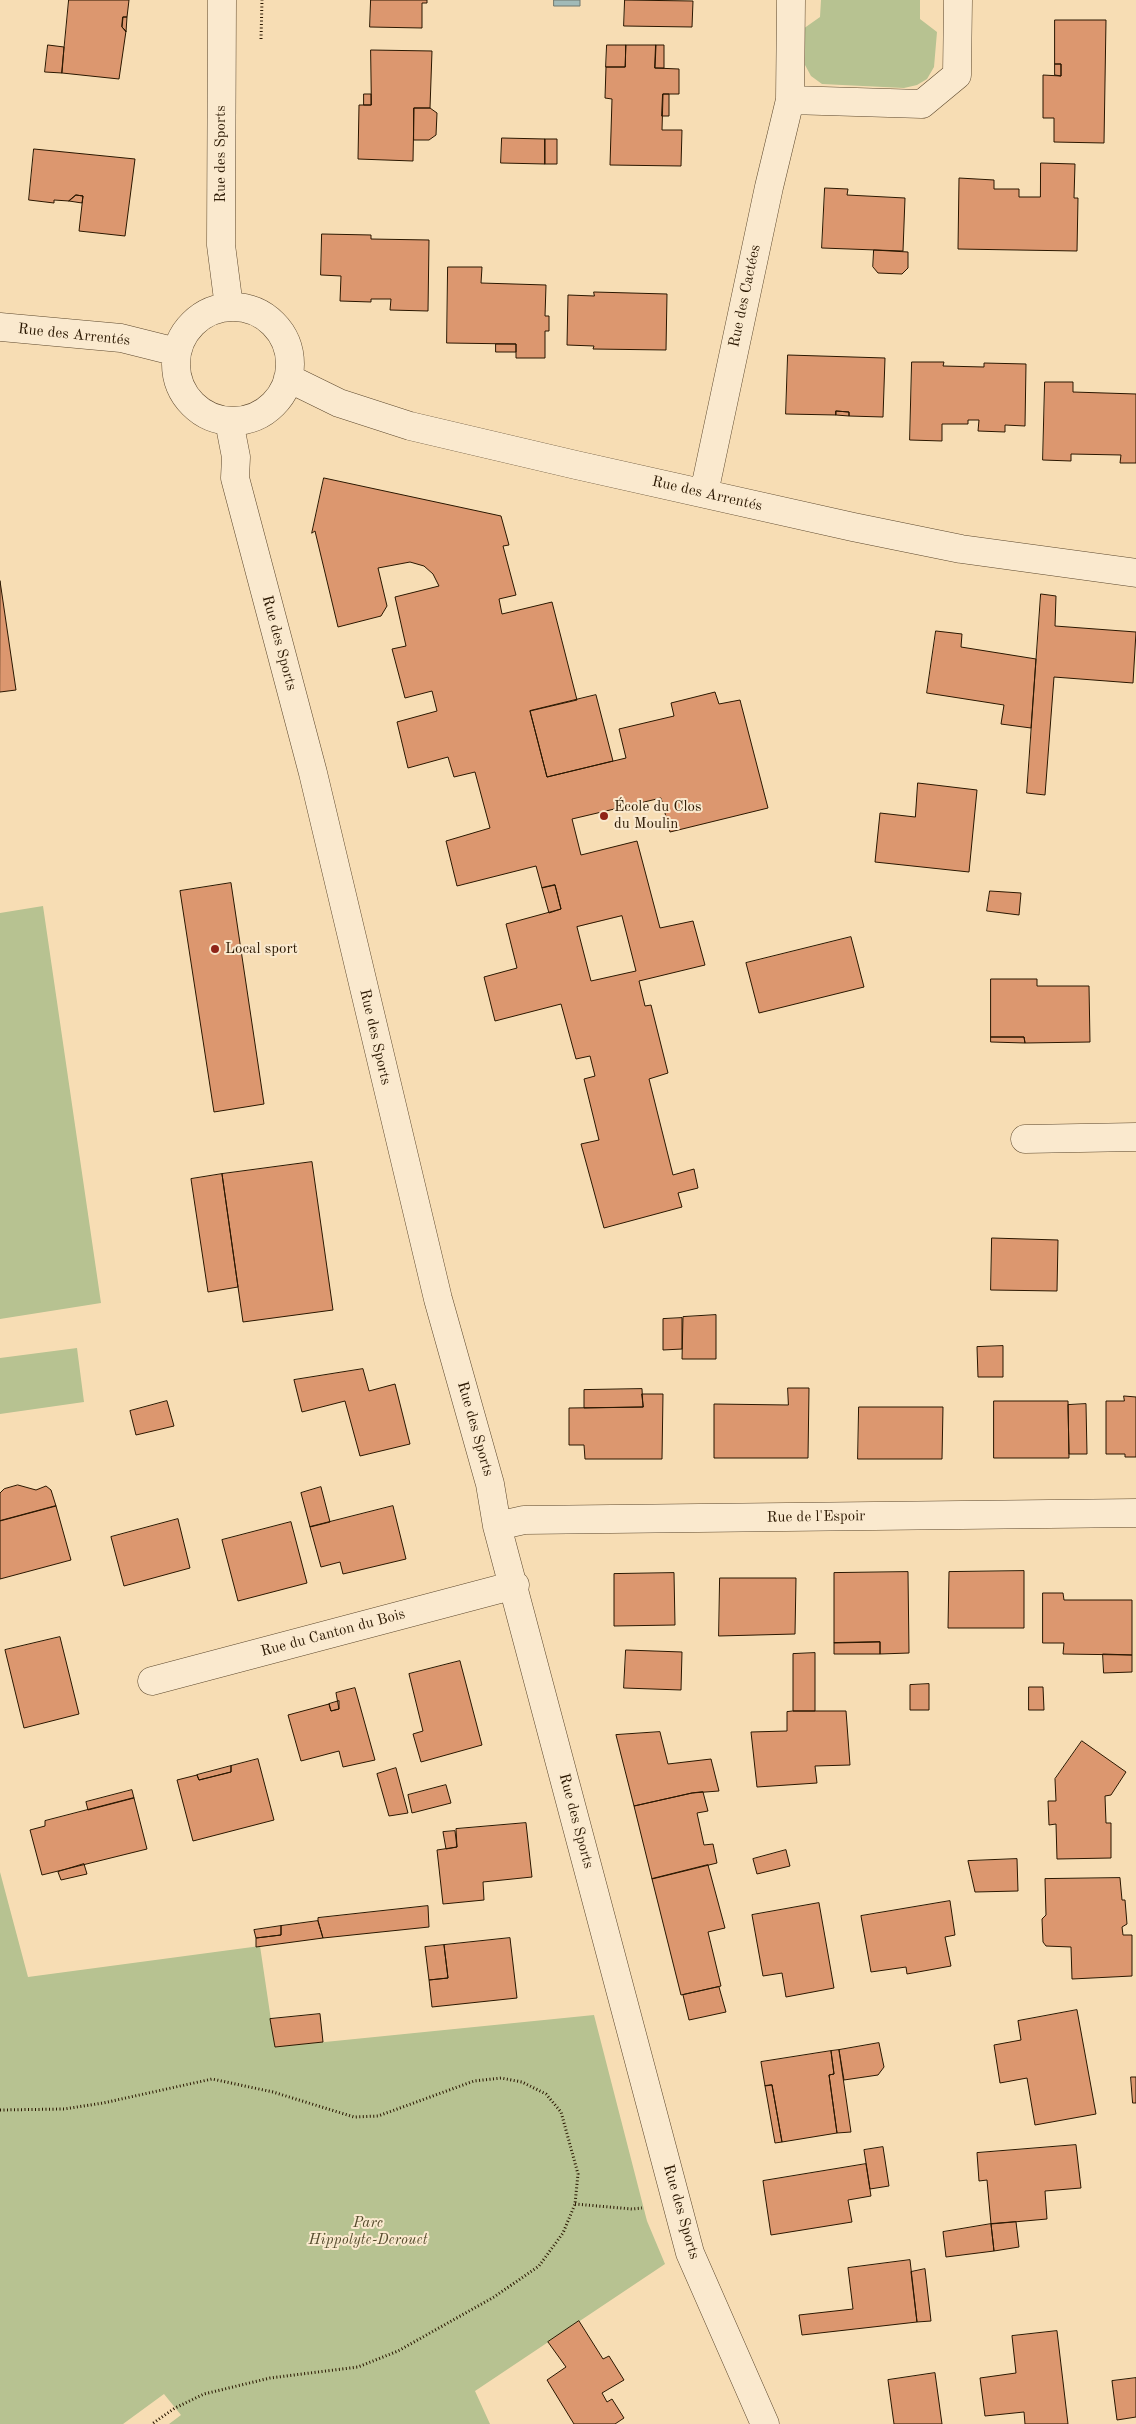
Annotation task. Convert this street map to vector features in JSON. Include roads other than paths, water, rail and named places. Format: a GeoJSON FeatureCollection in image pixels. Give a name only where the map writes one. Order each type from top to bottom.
{"type":"FeatureCollection","features":[{"type":"Feature","properties":{"kind":"street","name":"Rue des Sports"},"geometry":{"type":"LineString","coordinates":[[222,0],[221,245],[229,307]]}},
{"type":"Feature","properties":{"kind":"street","name":"Rue des Cactées"},"geometry":{"type":"LineString","coordinates":[[704,493],[768,188],[790,100],[791,0]]}},
{"type":"Feature","properties":{"kind":"street"},"geometry":{"type":"LineString","coordinates":[[790,100],[922,104],[957,75],[958,0]]}},
{"type":"Feature","properties":{"kind":"street"},"geometry":{"type":"LineString","coordinates":[[229,307],[256,312],[280,332],[289,351],[288,378],[284,390],[268,410],[247,420],[229,421],[211,417],[190,402],[177,375],[177,352],[182,338],[199,318],[217,309],[229,307]]}},
{"type":"Feature","properties":{"kind":"street","name":"Rue des Arrentés"},"geometry":{"type":"LineString","coordinates":[[0,327],[121,338],[177,352]]}},
{"type":"Feature","properties":{"kind":"street","name":"Rue des Arrentés"},"geometry":{"type":"LineString","coordinates":[[288,378],[339,402],[410,426],[704,493],[961,548],[1136,573]]}},
{"type":"Feature","properties":{"kind":"street","name":"Rue des Sports"},"geometry":{"type":"LineString","coordinates":[[229,421],[236,457],[235,478],[313,773],[438,1299],[490,1484],[497,1526],[515,1585],[690,2253],[765,2424]]}},
{"type":"Feature","properties":{"kind":"street"},"geometry":{"type":"LineString","coordinates":[[1025,1139],[1136,1138]]}},
{"type":"Feature","properties":{"kind":"street","name":"Rue de l'Espoir"},"geometry":{"type":"LineString","coordinates":[[497,1526],[524,1520],[1136,1513]]}},
{"type":"Feature","properties":{"kind":"street","name":"Rue du Canton du Bois"},"geometry":{"type":"LineString","coordinates":[[152,1681],[515,1585]]}},
{"type":"Feature","properties":{"kind":"water"},"geometry":{"type":"Polygon","coordinates":[[[554,0],[580,0],[580,6],[554,6],[554,0]]]}},
{"type":"Feature","properties":{"kind":"place","name":"École du Clos du Moulin"},"geometry":{"type":"Point","coordinates":[604,816]}},
{"type":"Feature","properties":{"kind":"place","name":"Local sport"},"geometry":{"type":"Point","coordinates":[215,949]}},
{"type":"Feature","properties":{"kind":"park label","name":"Parc Hippolyte-Derouet"},"geometry":{"type":"Point","coordinates":[368,2232]}}]}
